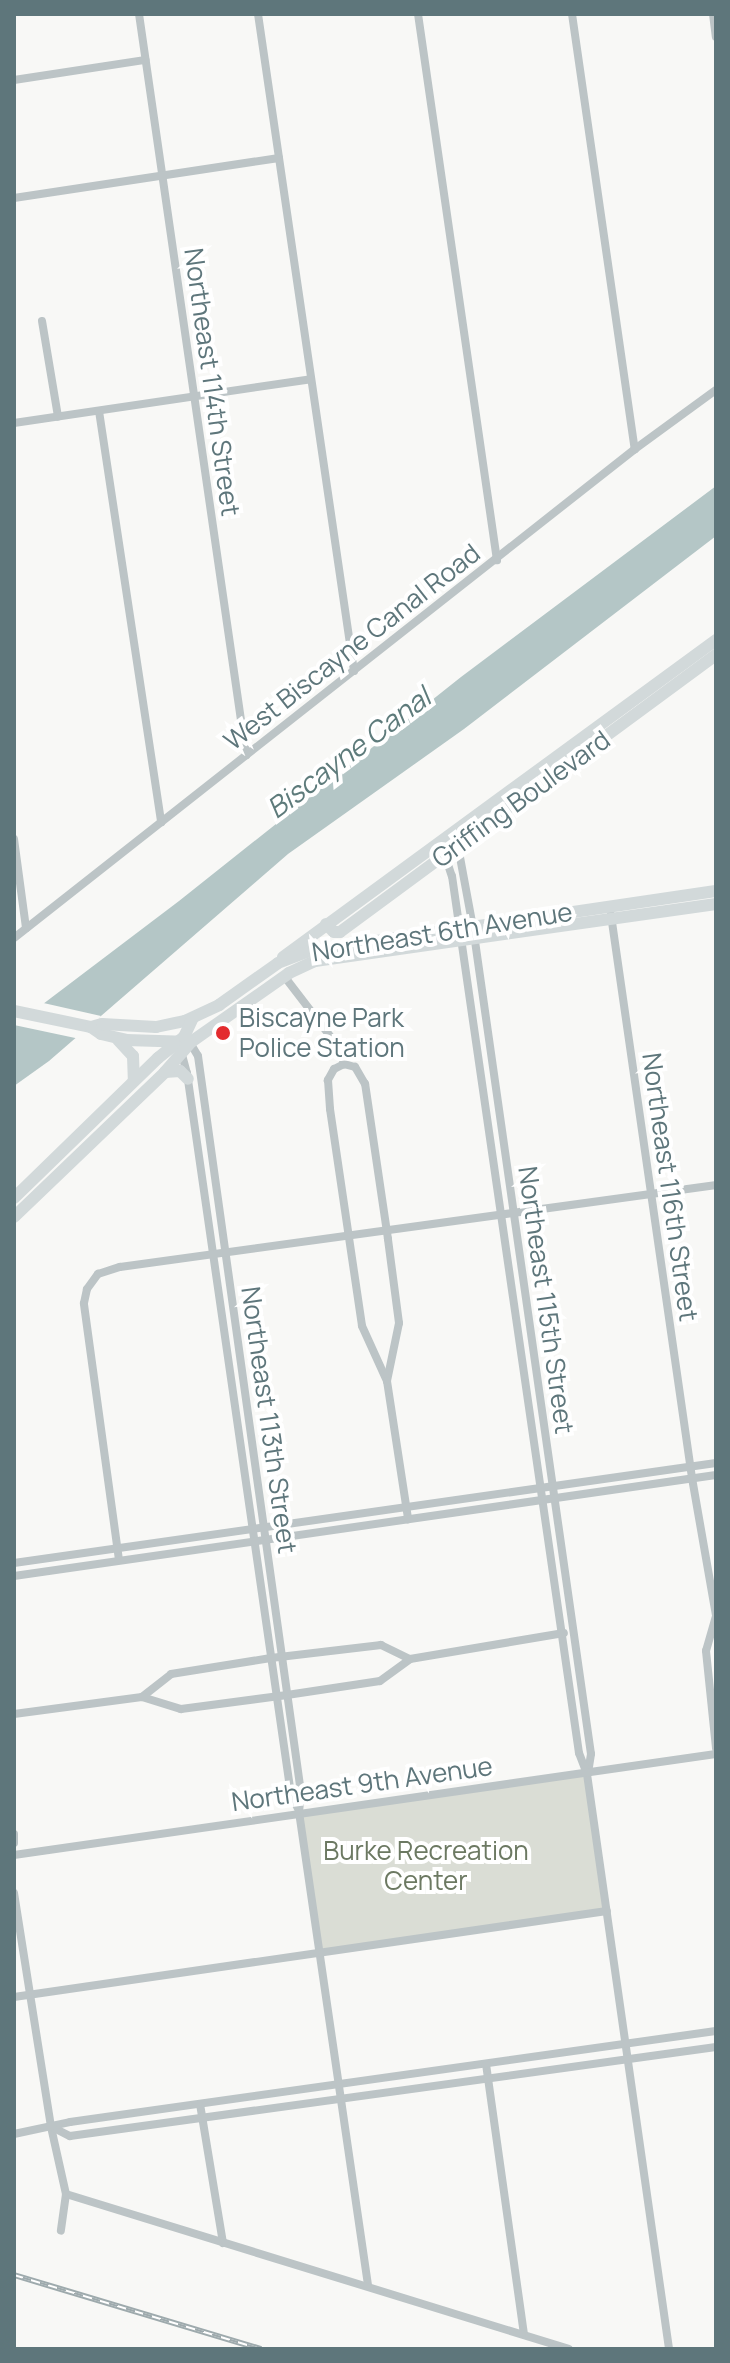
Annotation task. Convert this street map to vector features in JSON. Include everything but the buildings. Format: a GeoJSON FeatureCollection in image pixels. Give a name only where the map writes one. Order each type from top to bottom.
{"type":"FeatureCollection","features":[{"type":"Feature","properties":{"kind":"street","name":"Northeast 114th Street"},"geometry":{"type":"LineString","coordinates":[[139,14],[246,755]]}},
{"type":"Feature","properties":{"kind":"street"},"geometry":{"type":"LineString","coordinates":[[258,14],[354,671]]}},
{"type":"Feature","properties":{"kind":"street"},"geometry":{"type":"LineString","coordinates":[[418,14],[497,560]]}},
{"type":"Feature","properties":{"kind":"street"},"geometry":{"type":"LineString","coordinates":[[572,14],[635,449]]}},
{"type":"Feature","properties":{"kind":"street"},"geometry":{"type":"LineString","coordinates":[[713,14],[716,37]]}},
{"type":"Feature","properties":{"kind":"street"},"geometry":{"type":"LineString","coordinates":[[14,80],[145,60]]}},
{"type":"Feature","properties":{"kind":"street"},"geometry":{"type":"LineString","coordinates":[[14,198],[279,158]]}},
{"type":"Feature","properties":{"kind":"street"},"geometry":{"type":"LineString","coordinates":[[42,321],[58,417]]}},
{"type":"Feature","properties":{"kind":"street"},"geometry":{"type":"LineString","coordinates":[[14,423],[311,379]]}},
{"type":"Feature","properties":{"kind":"street","name":"West Biscayne Canal Road"},"geometry":{"type":"LineString","coordinates":[[14,938],[635,449],[716,390]]}},
{"type":"Feature","properties":{"kind":"street"},"geometry":{"type":"LineString","coordinates":[[99,411],[161,822]]}},
{"type":"Feature","properties":{"kind":"street","name":"Griffing Boulevard"},"geometry":{"type":"LineString","coordinates":[[280,962],[287,952],[326,924],[444,848],[716,640]]}},
{"type":"Feature","properties":{"kind":"street","name":"Griffing Boulevard"},"geometry":{"type":"LineString","coordinates":[[456,839],[716,655]]}},
{"type":"Feature","properties":{"kind":"street"},"geometry":{"type":"LineString","coordinates":[[14,839],[26,928]]}},
{"type":"Feature","properties":{"kind":"street","name":"Northeast 115th Street"},"geometry":{"type":"LineString","coordinates":[[456,839],[501,1214],[579,1753],[587,1774],[669,2349]]}},
{"type":"Feature","properties":{"kind":"street","name":"Northeast 115th Street"},"geometry":{"type":"LineString","coordinates":[[444,848],[467,934],[513,1212],[591,1754],[587,1774]]}},
{"type":"Feature","properties":{"kind":"street","name":"Northeast 6th Avenue"},"geometry":{"type":"LineString","coordinates":[[611,913],[716,891]]}},
{"type":"Feature","properties":{"kind":"street","name":"Northeast 6th Avenue"},"geometry":{"type":"LineString","coordinates":[[91,1027],[102,1024],[159,1027],[193,1018],[219,1005],[280,962],[309,951],[467,934],[611,913],[716,904]]}},
{"type":"Feature","properties":{"kind":"street","name":"Northeast 116th Street"},"geometry":{"type":"LineString","coordinates":[[611,913],[690,1466],[716,1616],[706,1651],[716,1751]]}},
{"type":"Feature","properties":{"kind":"street","name":"Northeast 6th Avenue"},"geometry":{"type":"LineString","coordinates":[[284,976],[306,964],[467,934]]}},
{"type":"Feature","properties":{"kind":"street"},"geometry":{"type":"LineString","coordinates":[[14,1198],[134,1081],[284,976],[340,1049],[344,1064]]}},
{"type":"Feature","properties":{"kind":"street","name":"Northeast 6th Avenue"},"geometry":{"type":"LineString","coordinates":[[18,1012],[91,1027],[115,1038],[183,1044]]}},
{"type":"Feature","properties":{"kind":"street"},"geometry":{"type":"LineString","coordinates":[[14,1217],[165,1072],[183,1044],[193,1018]]}},
{"type":"Feature","properties":{"kind":"street"},"geometry":{"type":"LineString","coordinates":[[159,1027],[183,1044]]}},
{"type":"Feature","properties":{"kind":"street"},"geometry":{"type":"LineString","coordinates":[[115,1038],[133,1056],[134,1081]]}},
{"type":"Feature","properties":{"kind":"street","name":"Northeast 113th Street"},"geometry":{"type":"LineString","coordinates":[[183,1044],[291,1795],[299,1812]]}},
{"type":"Feature","properties":{"kind":"street","name":"Northeast 113th Street"},"geometry":{"type":"LineString","coordinates":[[183,1044],[198,1056],[283,1657],[301,1793],[299,1812],[342,2084],[368,2285]]}},
{"type":"Feature","properties":{"kind":"street"},"geometry":{"type":"LineString","coordinates":[[344,1064],[355,1067],[365,1084],[387,1230],[399,1323],[387,1381]]}},
{"type":"Feature","properties":{"kind":"street"},"geometry":{"type":"LineString","coordinates":[[344,1064],[330,1074],[327,1086],[348,1236],[362,1326],[387,1381],[408,1519]]}},
{"type":"Feature","properties":{"kind":"street"},"geometry":{"type":"LineString","coordinates":[[165,1072],[180,1071],[188,1079]]}},
{"type":"Feature","properties":{"kind":"street"},"geometry":{"type":"LineString","coordinates":[[35,1177],[45,1187]]}},
{"type":"Feature","properties":{"kind":"street"},"geometry":{"type":"LineString","coordinates":[[119,1560],[85,1312],[89,1283],[98,1274],[111,1269],[716,1185]]}},
{"type":"Feature","properties":{"kind":"street"},"geometry":{"type":"LineString","coordinates":[[14,1563],[716,1463]]}},
{"type":"Feature","properties":{"kind":"street"},"geometry":{"type":"LineString","coordinates":[[14,1576],[716,1475]]}},
{"type":"Feature","properties":{"kind":"street"},"geometry":{"type":"LineString","coordinates":[[173,1540],[175,1552]]}},
{"type":"Feature","properties":{"kind":"street"},"geometry":{"type":"LineString","coordinates":[[14,1714],[142,1697],[181,1709],[287,1695],[380,1681],[410,1659],[573,1631]]}},
{"type":"Feature","properties":{"kind":"street"},"geometry":{"type":"LineString","coordinates":[[142,1697],[171,1674],[271,1658],[381,1645],[410,1659]]}},
{"type":"Feature","properties":{"kind":"street","name":"Northeast 9th Avenue"},"geometry":{"type":"LineString","coordinates":[[14,1855],[299,1812],[587,1774],[716,1751]]}},
{"type":"Feature","properties":{"kind":"street"},"geometry":{"type":"LineString","coordinates":[[14,1834],[14,1843]]}},
{"type":"Feature","properties":{"kind":"street"},"geometry":{"type":"LineString","coordinates":[[14,1893],[51,2127],[66,2194],[61,2231]]}},
{"type":"Feature","properties":{"kind":"street"},"geometry":{"type":"LineString","coordinates":[[14,1997],[321,1950],[607,1911]]}},
{"type":"Feature","properties":{"kind":"street"},"geometry":{"type":"LineString","coordinates":[[14,2134],[200,2104],[716,2031]]}},
{"type":"Feature","properties":{"kind":"street"},"geometry":{"type":"LineString","coordinates":[[51,2127],[70,2136],[716,2047]]}},
{"type":"Feature","properties":{"kind":"street"},"geometry":{"type":"LineString","coordinates":[[486,2064],[524,2334]]}},
{"type":"Feature","properties":{"kind":"street"},"geometry":{"type":"LineString","coordinates":[[200,2104],[223,2243]]}},
{"type":"Feature","properties":{"kind":"street"},"geometry":{"type":"LineString","coordinates":[[66,2194],[569,2349]]}},
{"type":"Feature","properties":{"kind":"green space","name":"Burke Recreation Center"},"geometry":{"type":"Polygon","coordinates":[[[587,1774],[606,1911],[319,1951],[300,1814],[587,1774]]]}},
{"type":"Feature","properties":{"kind":"shaded area"},"geometry":{"type":"Polygon","coordinates":[[[716,486],[716,536],[464,729],[288,854],[49,1061],[14,1086],[14,1026],[179,901],[461,677],[716,486]]]}},
{"type":"Feature","properties":{"kind":"pier"},"geometry":{"type":"Polygon","coordinates":[[[39,1002],[101,1016],[80,1039],[14,1025],[39,1002]]]}},
{"type":"Feature","properties":{"kind":"railway"},"geometry":{"type":"LineString","coordinates":[[14,2275],[261,2349]]}},
{"type":"Feature","properties":{"kind":"place","name":"Biscayne Park Police Station"},"geometry":{"type":"Point","coordinates":[223,1033]}},
{"type":"Feature","properties":{"kind":"water label","name":"Biscayne Canal"},"geometry":{"type":"Point","coordinates":[348,752]}}]}
